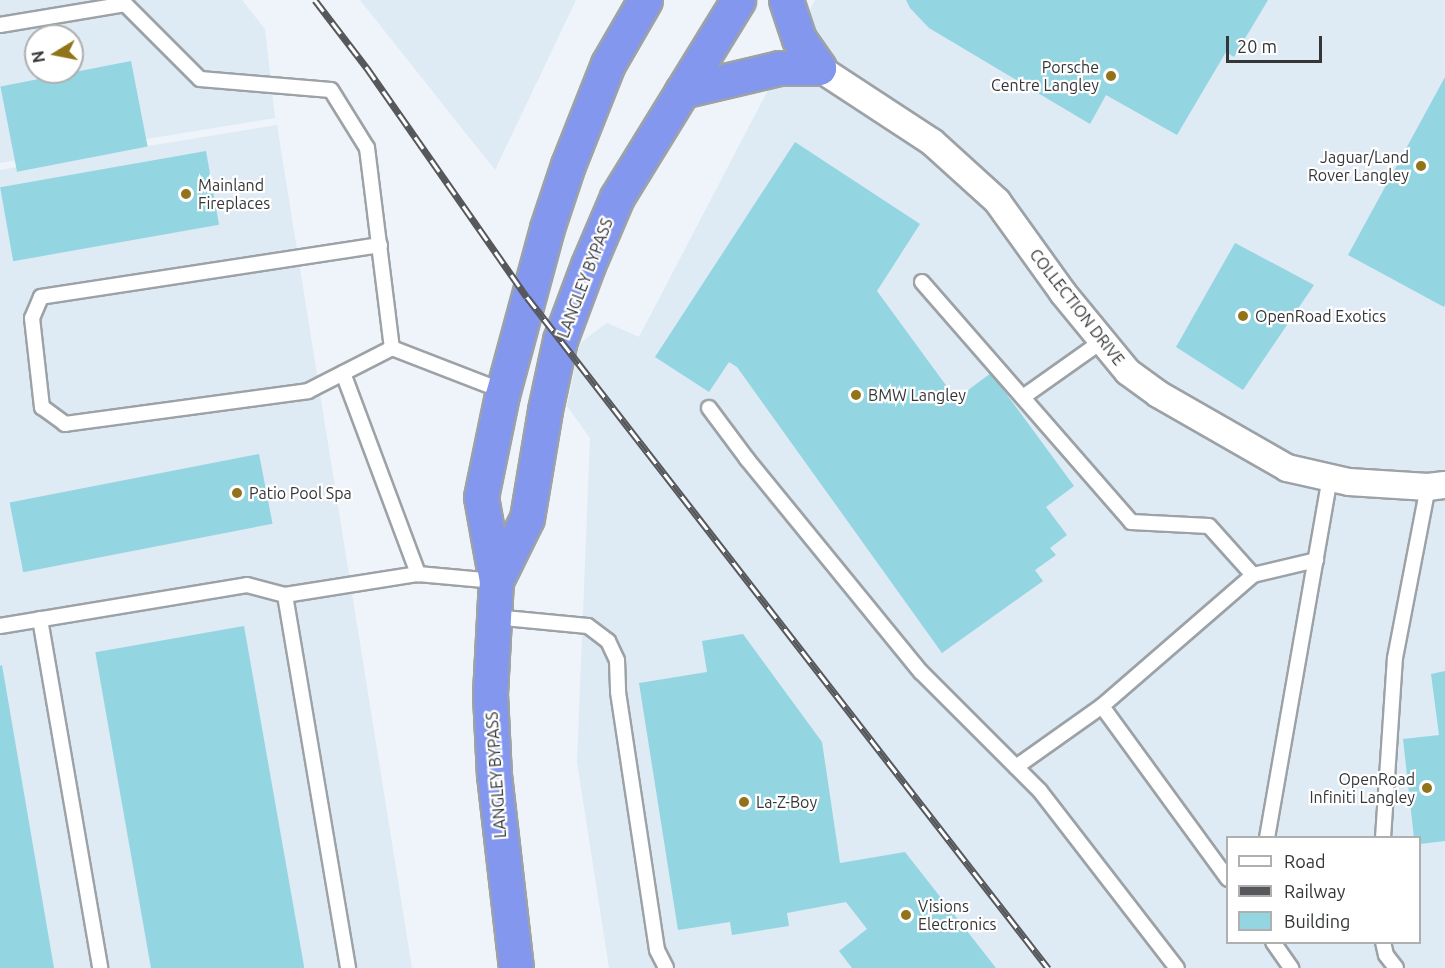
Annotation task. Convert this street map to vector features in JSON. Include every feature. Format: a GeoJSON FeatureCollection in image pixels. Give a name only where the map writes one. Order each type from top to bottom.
{"type":"FeatureCollection","features":[{"type":"Feature","properties":{"kind":"highway","name":"LANGLEY BYPASS"},"geometry":{"type":"LineString","coordinates":[[516,968],[494,776],[490,694],[492,617],[496,581],[482,497],[503,391],[541,251],[568,165],[608,64],[645,0]]}},
{"type":"Feature","properties":{"kind":"highway","name":"LANGLEY BYPASS"},"geometry":{"type":"LineString","coordinates":[[496,581],[527,518],[545,410],[560,340],[588,265],[617,196],[738,0]]}},
{"type":"Feature","properties":{"kind":"highway"},"geometry":{"type":"LineString","coordinates":[[786,0],[799,39],[819,68]]}},
{"type":"Feature","properties":{"kind":"highway"},"geometry":{"type":"LineString","coordinates":[[682,91],[779,68],[819,68]]}},
{"type":"Feature","properties":{"kind":"street","name":"COLLECTION DRIVE"},"geometry":{"type":"LineString","coordinates":[[819,68],[932,142],[997,201],[1063,292],[1128,372],[1195,417],[1287,468],[1330,478],[1436,486]]}},
{"type":"Feature","properties":{"kind":"lane"},"geometry":{"type":"LineString","coordinates":[[0,25],[125,4],[200,79],[331,90],[367,148],[392,348]]}},
{"type":"Feature","properties":{"kind":"lane"},"geometry":{"type":"LineString","coordinates":[[380,244],[41,297],[32,318],[42,407],[65,424],[308,392],[392,348],[503,391]]}},
{"type":"Feature","properties":{"kind":"lane"},"geometry":{"type":"LineString","coordinates":[[922,282],[1131,522],[1209,526],[1253,575]]}},
{"type":"Feature","properties":{"kind":"lane"},"geometry":{"type":"LineString","coordinates":[[1023,397],[1102,341]]}},
{"type":"Feature","properties":{"kind":"lane"},"geometry":{"type":"LineString","coordinates":[[343,373],[418,574]]}},
{"type":"Feature","properties":{"kind":"lane"},"geometry":{"type":"LineString","coordinates":[[709,408],[921,672],[1040,791],[1177,968]]}},
{"type":"Feature","properties":{"kind":"lane"},"geometry":{"type":"LineString","coordinates":[[1267,836],[1330,478]]}},
{"type":"Feature","properties":{"kind":"lane"},"geometry":{"type":"LineString","coordinates":[[1383,836],[1395,658],[1436,486]]}},
{"type":"Feature","properties":{"kind":"lane"},"geometry":{"type":"LineString","coordinates":[[1016,767],[1102,706],[1253,575],[1316,560]]}},
{"type":"Feature","properties":{"kind":"lane"},"geometry":{"type":"LineString","coordinates":[[0,626],[247,585],[285,595],[418,574],[496,581]]}},
{"type":"Feature","properties":{"kind":"lane"},"geometry":{"type":"LineString","coordinates":[[285,595],[348,968]]}},
{"type":"Feature","properties":{"kind":"lane"},"geometry":{"type":"LineString","coordinates":[[492,617],[588,626],[608,641],[617,660],[618,692],[657,950],[666,968]]}},
{"type":"Feature","properties":{"kind":"lane"},"geometry":{"type":"LineString","coordinates":[[40,619],[100,968]]}},
{"type":"Feature","properties":{"kind":"lane"},"geometry":{"type":"LineString","coordinates":[[1102,706],[1226,878]]}},
{"type":"Feature","properties":{"kind":"lane"},"geometry":{"type":"LineString","coordinates":[[1274,944],[1291,968]]}},
{"type":"Feature","properties":{"kind":"lane"},"geometry":{"type":"LineString","coordinates":[[1383,944],[1386,955],[1396,968]]}},
{"type":"Feature","properties":{"kind":"shaded area"},"geometry":{"type":"Polygon","coordinates":[[[0,0],[242,0],[265,29],[275,118],[0,163],[0,0]]]}},
{"type":"Feature","properties":{"kind":"shaded area"},"geometry":{"type":"Polygon","coordinates":[[[360,0],[576,0],[495,170],[360,0]]]}},
{"type":"Feature","properties":{"kind":"shaded area"},"geometry":{"type":"Polygon","coordinates":[[[815,0],[1445,0],[1445,968],[609,968],[577,762],[590,438],[567,406],[580,343],[607,323],[639,337],[815,0]]]}},
{"type":"Feature","properties":{"kind":"shaded area"},"geometry":{"type":"Polygon","coordinates":[[[277,125],[412,968],[0,968],[0,170],[277,125]]]}},
{"type":"Feature","properties":{"kind":"building","name":"Porsche Centre Langley"},"geometry":{"type":"Polygon","coordinates":[[[906,0],[1268,0],[1234,57],[1226,52],[1177,135],[1106,95],[1090,124],[929,28],[910,8],[906,0]]]}},
{"type":"Feature","properties":{"kind":"building"},"geometry":{"type":"Polygon","coordinates":[[[131,61],[148,146],[17,172],[0,86],[24,82],[24,84],[84,84],[84,70],[131,61]]]}},
{"type":"Feature","properties":{"kind":"building","name":"Jaguar/Land Rover Langley"},"geometry":{"type":"Polygon","coordinates":[[[1445,77],[1445,304],[1444,307],[1348,255],[1445,77]]]}},
{"type":"Feature","properties":{"kind":"building","name":"BMW Langley"},"geometry":{"type":"Polygon","coordinates":[[[795,142],[920,224],[877,291],[956,399],[991,373],[1074,486],[1046,507],[1067,535],[1050,548],[1056,555],[1035,570],[1043,581],[942,653],[737,367],[729,362],[709,392],[655,357],[795,142]]]}},
{"type":"Feature","properties":{"kind":"building"},"geometry":{"type":"Polygon","coordinates":[[[206,151],[219,225],[13,261],[0,187],[206,151]]]}},
{"type":"Feature","properties":{"kind":"building","name":"OpenRoad Exotics"},"geometry":{"type":"Polygon","coordinates":[[[1235,243],[1314,285],[1243,390],[1176,347],[1235,243]]]}},
{"type":"Feature","properties":{"kind":"building"},"geometry":{"type":"Polygon","coordinates":[[[259,454],[273,524],[23,572],[10,502],[259,454]]]}},
{"type":"Feature","properties":{"kind":"building"},"geometry":{"type":"Polygon","coordinates":[[[244,626],[304,968],[151,968],[95,652],[244,626]]]}},
{"type":"Feature","properties":{"kind":"building","name":"La-Z-Boy"},"geometry":{"type":"Polygon","coordinates":[[[743,634],[822,742],[840,863],[905,852],[996,968],[852,968],[839,951],[867,929],[846,902],[787,913],[789,926],[732,935],[730,922],[678,930],[639,683],[707,672],[702,641],[743,634]]]}},
{"type":"Feature","properties":{"kind":"building"},"geometry":{"type":"Polygon","coordinates":[[[2,665],[54,968],[0,968],[0,666],[2,665]]]}},
{"type":"Feature","properties":{"kind":"building","name":"OpenRoad Infiniti Langley"},"geometry":{"type":"Polygon","coordinates":[[[1445,671],[1445,841],[1421,844],[1421,836],[1414,836],[1403,739],[1439,735],[1431,674],[1445,671]]]}},
{"type":"Feature","properties":{"kind":"railway"},"geometry":{"type":"LineString","coordinates":[[315,0],[367,68],[527,297],[1048,968]]}},
{"type":"Feature","properties":{"kind":"place","name":"Porsche Centre Langley"},"geometry":{"type":"Point","coordinates":[1111,76]}},
{"type":"Feature","properties":{"kind":"place","name":"Jaguar/Land Rover Langley"},"geometry":{"type":"Point","coordinates":[1421,166]}},
{"type":"Feature","properties":{"kind":"place","name":"Mainland Fireplaces"},"geometry":{"type":"Point","coordinates":[186,194]}},
{"type":"Feature","properties":{"kind":"place","name":"OpenRoad Exotics"},"geometry":{"type":"Point","coordinates":[1243,316]}},
{"type":"Feature","properties":{"kind":"place","name":"BMW Langley"},"geometry":{"type":"Point","coordinates":[856,395]}},
{"type":"Feature","properties":{"kind":"place","name":"Patio Pool Spa"},"geometry":{"type":"Point","coordinates":[237,493]}},
{"type":"Feature","properties":{"kind":"place","name":"OpenRoad Infiniti Langley"},"geometry":{"type":"Point","coordinates":[1427,788]}},
{"type":"Feature","properties":{"kind":"place","name":"La-Z-Boy"},"geometry":{"type":"Point","coordinates":[744,802]}},
{"type":"Feature","properties":{"kind":"place","name":"Visions Electronics"},"geometry":{"type":"Point","coordinates":[906,915]}}]}
